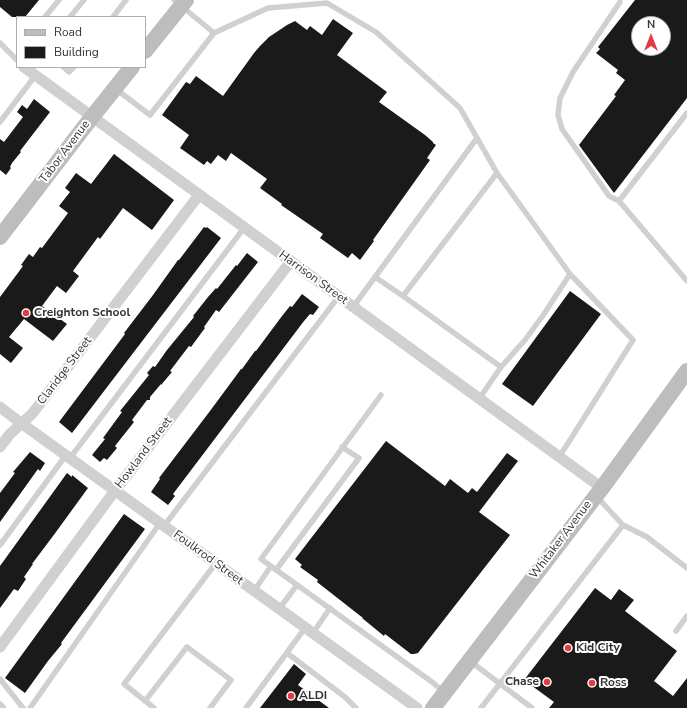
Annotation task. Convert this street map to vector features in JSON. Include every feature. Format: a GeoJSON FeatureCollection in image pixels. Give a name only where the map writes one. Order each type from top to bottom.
{"type":"FeatureCollection","features":[{"type":"Feature","properties":{"kind":"street"},"geometry":{"type":"LineString","coordinates":[[146,50],[180,2]]}},
{"type":"Feature","properties":{"kind":"street","name":"Harrison Street"},"geometry":{"type":"LineString","coordinates":[[25,68],[559,457],[599,492]]}},
{"type":"Feature","properties":{"kind":"street","name":"Tabor Avenue"},"geometry":{"type":"LineString","coordinates":[[0,237],[131,68]]}},
{"type":"Feature","properties":{"kind":"street","name":"Claridge Street"},"geometry":{"type":"LineString","coordinates":[[0,447],[10,434],[32,414],[199,195]]}},
{"type":"Feature","properties":{"kind":"street","name":"Howland Street"},"geometry":{"type":"LineString","coordinates":[[0,647],[115,491],[291,261]]}},
{"type":"Feature","properties":{"kind":"street","name":"Whitaker Avenue"},"geometry":{"type":"LineString","coordinates":[[432,708],[599,492],[687,371]]}},
{"type":"Feature","properties":{"kind":"street","name":"Foulkrod Street"},"geometry":{"type":"LineString","coordinates":[[0,407],[417,708]]}},
{"type":"Feature","properties":{"kind":"lane"},"geometry":{"type":"LineString","coordinates":[[46,16],[59,0]]}},
{"type":"Feature","properties":{"kind":"lane"},"geometry":{"type":"LineString","coordinates":[[71,16],[84,0]]}},
{"type":"Feature","properties":{"kind":"lane"},"geometry":{"type":"LineString","coordinates":[[114,16],[126,0]]}},
{"type":"Feature","properties":{"kind":"lane"},"geometry":{"type":"LineString","coordinates":[[180,2],[214,33]]}},
{"type":"Feature","properties":{"kind":"lane"},"geometry":{"type":"LineString","coordinates":[[620,2],[574,72],[560,98],[558,115],[562,129],[609,196],[619,201],[687,281]]}},
{"type":"Feature","properties":{"kind":"lane"},"geometry":{"type":"LineString","coordinates":[[115,88],[150,115],[214,33],[268,8],[327,3],[376,32],[460,108],[497,173],[570,274],[633,340],[559,457]]}},
{"type":"Feature","properties":{"kind":"lane"},"geometry":{"type":"LineString","coordinates":[[0,43],[16,59]]}},
{"type":"Feature","properties":{"kind":"lane"},"geometry":{"type":"LineString","coordinates":[[64,68],[69,72],[73,68]]}},
{"type":"Feature","properties":{"kind":"lane"},"geometry":{"type":"LineString","coordinates":[[0,122],[35,76]]}},
{"type":"Feature","properties":{"kind":"lane"},"geometry":{"type":"LineString","coordinates":[[619,201],[687,113]]}},
{"type":"Feature","properties":{"kind":"lane"},"geometry":{"type":"LineString","coordinates":[[353,307],[477,138]]}},
{"type":"Feature","properties":{"kind":"lane"},"geometry":{"type":"LineString","coordinates":[[403,296],[497,173]]}},
{"type":"Feature","properties":{"kind":"lane"},"geometry":{"type":"LineString","coordinates":[[0,545],[244,228]]}},
{"type":"Feature","properties":{"kind":"lane"},"geometry":{"type":"LineString","coordinates":[[479,399],[501,367],[525,340],[544,314],[570,274]]}},
{"type":"Feature","properties":{"kind":"lane"},"geometry":{"type":"LineString","coordinates":[[375,277],[501,367]]}},
{"type":"Feature","properties":{"kind":"lane"},"geometry":{"type":"LineString","coordinates":[[30,708],[162,525],[339,296]]}},
{"type":"Feature","properties":{"kind":"lane"},"geometry":{"type":"LineString","coordinates":[[381,395],[261,558],[445,692]]}},
{"type":"Feature","properties":{"kind":"lane"},"geometry":{"type":"LineString","coordinates":[[254,591],[359,458],[342,447]]}},
{"type":"Feature","properties":{"kind":"lane"},"geometry":{"type":"LineString","coordinates":[[599,492],[623,525],[647,537],[687,568]]}},
{"type":"Feature","properties":{"kind":"lane"},"geometry":{"type":"LineString","coordinates":[[481,708],[623,525]]}},
{"type":"Feature","properties":{"kind":"lane"},"geometry":{"type":"LineString","coordinates":[[154,708],[124,684],[216,563]]}},
{"type":"Feature","properties":{"kind":"lane"},"geometry":{"type":"LineString","coordinates":[[279,609],[297,585]]}},
{"type":"Feature","properties":{"kind":"lane"},"geometry":{"type":"LineString","coordinates":[[246,708],[287,653],[330,608]]}},
{"type":"Feature","properties":{"kind":"lane"},"geometry":{"type":"LineString","coordinates":[[676,631],[687,616]]}},
{"type":"Feature","properties":{"kind":"lane"},"geometry":{"type":"LineString","coordinates":[[145,701],[188,647],[231,680],[210,708]]}},
{"type":"Feature","properties":{"kind":"lane"},"geometry":{"type":"LineString","coordinates":[[287,653],[345,697],[356,708]]}},
{"type":"Feature","properties":{"kind":"lane"},"geometry":{"type":"LineString","coordinates":[[470,660],[532,708]]}},
{"type":"Feature","properties":{"kind":"lane"},"geometry":{"type":"LineString","coordinates":[[0,678],[23,708]]}},
{"type":"Feature","properties":{"kind":"building"},"geometry":{"type":"Polygon","coordinates":[[[0,0],[39,0],[26,16],[12,17],[0,7],[0,0]]]}},
{"type":"Feature","properties":{"kind":"building"},"geometry":{"type":"Polygon","coordinates":[[[635,0],[687,0],[687,98],[614,193],[579,145],[616,96],[614,95],[625,80],[616,73],[618,70],[596,53],[600,49],[598,47],[635,0]]]}},
{"type":"Feature","properties":{"kind":"building"},"geometry":{"type":"Polygon","coordinates":[[[333,19],[353,33],[337,55],[387,92],[379,102],[425,135],[436,145],[427,158],[430,160],[360,260],[352,253],[348,258],[320,238],[323,234],[281,205],[282,204],[260,188],[267,179],[231,153],[226,161],[218,155],[211,164],[207,161],[204,165],[180,148],[189,135],[162,115],[186,82],[190,84],[196,76],[223,96],[254,53],[269,37],[295,21],[307,30],[310,26],[322,35],[333,19]]]}},
{"type":"Feature","properties":{"kind":"building"},"geometry":{"type":"Polygon","coordinates":[[[34,99],[50,112],[20,151],[21,152],[12,163],[11,168],[6,175],[0,170],[0,139],[4,142],[23,117],[17,112],[22,105],[27,109],[34,99]]]}},
{"type":"Feature","properties":{"kind":"building"},"geometry":{"type":"Polygon","coordinates":[[[114,154],[174,200],[152,230],[123,208],[100,239],[98,237],[73,271],[79,276],[66,293],[57,286],[42,306],[67,324],[53,341],[24,319],[9,337],[23,348],[11,363],[0,354],[0,297],[23,266],[21,265],[29,254],[33,257],[40,247],[42,248],[68,213],[59,206],[70,192],[65,188],[76,173],[91,184],[114,154]]]}},
{"type":"Feature","properties":{"kind":"building"},"geometry":{"type":"Polygon","coordinates":[[[204,227],[207,227],[221,238],[72,433],[59,422],[204,227]]]}},
{"type":"Feature","properties":{"kind":"building"},"geometry":{"type":"Polygon","coordinates":[[[247,253],[258,262],[219,312],[216,310],[191,347],[189,346],[170,371],[172,372],[150,397],[150,400],[147,400],[132,420],[134,422],[115,446],[117,448],[107,460],[104,458],[100,462],[92,455],[105,439],[103,438],[122,412],[120,411],[149,375],[147,373],[153,366],[155,367],[208,297],[216,288],[217,289],[247,253]]]}},
{"type":"Feature","properties":{"kind":"building"},"geometry":{"type":"Polygon","coordinates":[[[570,291],[601,314],[533,406],[502,384],[570,291]]]}},
{"type":"Feature","properties":{"kind":"building"},"geometry":{"type":"Polygon","coordinates":[[[302,294],[319,307],[313,315],[310,314],[304,321],[173,494],[175,496],[168,505],[151,492],[160,479],[159,478],[282,316],[290,306],[292,307],[302,294]]]}},
{"type":"Feature","properties":{"kind":"building"},"geometry":{"type":"Polygon","coordinates":[[[386,441],[445,486],[450,479],[468,493],[472,488],[477,492],[507,453],[518,461],[479,512],[510,535],[418,653],[414,654],[411,654],[385,634],[384,636],[317,582],[318,580],[300,567],[302,565],[295,559],[386,441]]]}},
{"type":"Feature","properties":{"kind":"building"},"geometry":{"type":"Polygon","coordinates":[[[30,452],[45,463],[40,471],[38,469],[0,522],[0,493],[15,473],[13,472],[30,452]]]}},
{"type":"Feature","properties":{"kind":"building"},"geometry":{"type":"Polygon","coordinates":[[[67,473],[72,477],[72,475],[88,488],[32,564],[24,577],[26,579],[18,591],[14,589],[0,608],[0,566],[67,473]]]}},
{"type":"Feature","properties":{"kind":"building"},"geometry":{"type":"Polygon","coordinates":[[[124,514],[145,529],[25,693],[5,678],[124,514]]]}},
{"type":"Feature","properties":{"kind":"building"},"geometry":{"type":"Polygon","coordinates":[[[595,588],[611,600],[619,589],[634,600],[625,611],[677,651],[654,681],[673,696],[687,678],[687,708],[549,708],[554,702],[524,680],[595,588]]]}},
{"type":"Feature","properties":{"kind":"building","name":"ALDI"},"geometry":{"type":"Polygon","coordinates":[[[294,664],[306,674],[298,685],[329,708],[260,708],[294,664]]]}},
{"type":"Feature","properties":{"kind":"place","name":"Creighton School"},"geometry":{"type":"Point","coordinates":[26,313]}},
{"type":"Feature","properties":{"kind":"place","name":"Kid City"},"geometry":{"type":"Point","coordinates":[568,648]}},
{"type":"Feature","properties":{"kind":"place","name":"Chase"},"geometry":{"type":"Point","coordinates":[547,682]}},
{"type":"Feature","properties":{"kind":"place","name":"Ross"},"geometry":{"type":"Point","coordinates":[592,683]}},
{"type":"Feature","properties":{"kind":"place","name":"ALDI"},"geometry":{"type":"Point","coordinates":[291,696]}}]}
